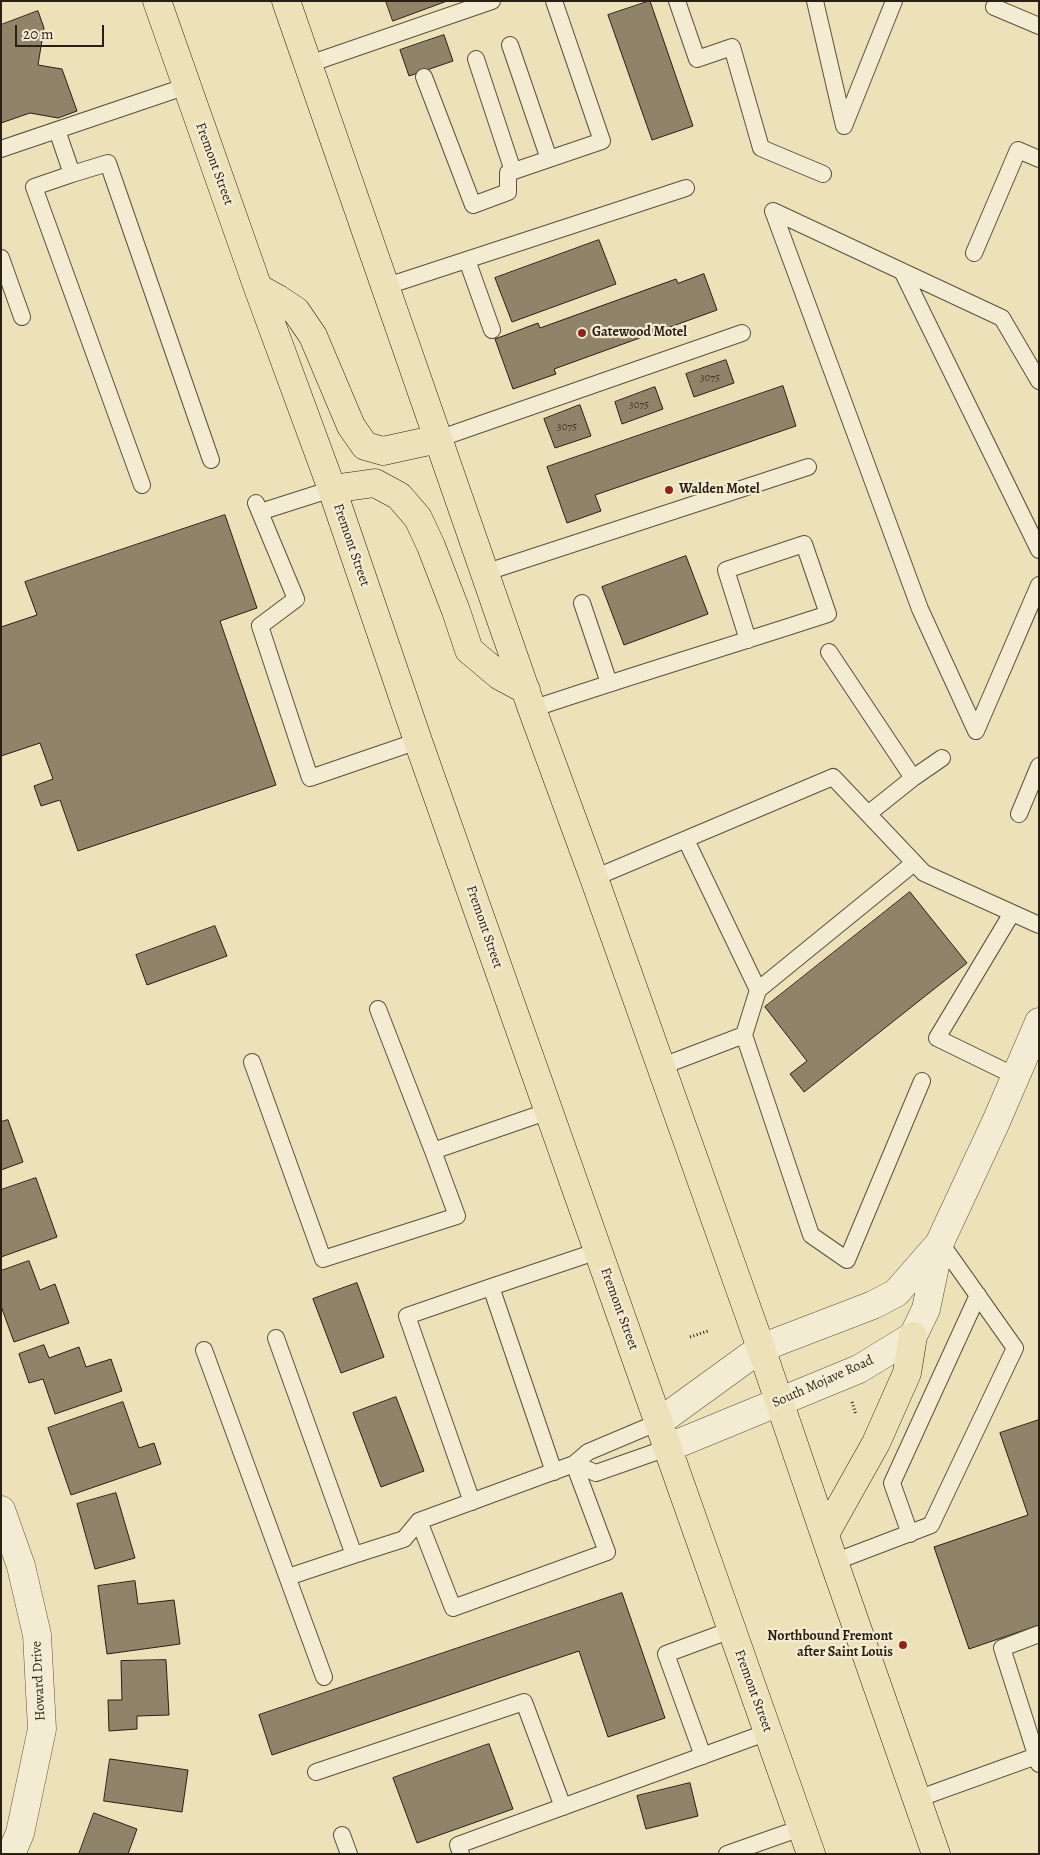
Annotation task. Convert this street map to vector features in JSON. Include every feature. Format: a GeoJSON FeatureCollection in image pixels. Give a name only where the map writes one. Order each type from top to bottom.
{"type":"FeatureCollection","features":[{"type":"Feature","properties":{"kind":"main road","name":"Fremont Street"},"geometry":{"type":"LineString","coordinates":[[157,1],[258,288],[332,489],[418,741],[811,1854]]}},
{"type":"Feature","properties":{"kind":"main road"},"geometry":{"type":"LineString","coordinates":[[268,1],[298,36]]}},
{"type":"Feature","properties":{"kind":"main road"},"geometry":{"type":"LineString","coordinates":[[286,1],[528,700],[594,878],[761,1348],[936,1854]]}},
{"type":"Feature","properties":{"kind":"main road"},"geometry":{"type":"LineString","coordinates":[[258,288],[296,311],[313,336],[347,418],[365,446],[383,452],[438,439]]}},
{"type":"Feature","properties":{"kind":"main road"},"geometry":{"type":"LineString","coordinates":[[332,489],[375,483],[399,496],[418,518],[456,612],[469,650],[528,700]]}},
{"type":"Feature","properties":{"kind":"main road"},"geometry":{"type":"LineString","coordinates":[[824,1534],[876,1443],[907,1373],[913,1336]]}},
{"type":"Feature","properties":{"kind":"street"},"geometry":{"type":"LineString","coordinates":[[913,1336],[926,1309],[940,1242],[1039,1022]]}},
{"type":"Feature","properties":{"kind":"street"},"geometry":{"type":"LineString","coordinates":[[659,1422],[761,1348],[873,1305],[896,1292],[940,1242]]}},
{"type":"Feature","properties":{"kind":"street","name":"South Mojave Road"},"geometry":{"type":"LineString","coordinates":[[667,1448],[858,1369],[913,1336]]}},
{"type":"Feature","properties":{"kind":"street","name":"Howard Drive"},"geometry":{"type":"LineString","coordinates":[[1,1510],[21,1566],[37,1635],[42,1729],[20,1833],[11,1854]]}},
{"type":"Feature","properties":{"kind":"lane"},"geometry":{"type":"LineString","coordinates":[[309,64],[492,1]]}},
{"type":"Feature","properties":{"kind":"lane"},"geometry":{"type":"LineString","coordinates":[[424,77],[473,205],[508,192],[508,173],[602,141],[554,1]]}},
{"type":"Feature","properties":{"kind":"lane"},"geometry":{"type":"LineString","coordinates":[[677,1],[697,59],[732,47],[761,148],[823,174]]}},
{"type":"Feature","properties":{"kind":"lane"},"geometry":{"type":"LineString","coordinates":[[816,1],[844,126],[894,1]]}},
{"type":"Feature","properties":{"kind":"lane"},"geometry":{"type":"LineString","coordinates":[[994,6],[1039,26]]}},
{"type":"Feature","properties":{"kind":"lane"},"geometry":{"type":"LineString","coordinates":[[510,45],[549,159]]}},
{"type":"Feature","properties":{"kind":"lane"},"geometry":{"type":"LineString","coordinates":[[476,59],[513,171]]}},
{"type":"Feature","properties":{"kind":"lane"},"geometry":{"type":"LineString","coordinates":[[1,148],[187,86]]}},
{"type":"Feature","properties":{"kind":"lane"},"geometry":{"type":"LineString","coordinates":[[57,130],[72,174]]}},
{"type":"Feature","properties":{"kind":"lane"},"geometry":{"type":"LineString","coordinates":[[974,253],[1018,150],[1039,159]]}},
{"type":"Feature","properties":{"kind":"lane"},"geometry":{"type":"LineString","coordinates":[[142,486],[34,187],[108,163],[211,460]]}},
{"type":"Feature","properties":{"kind":"lane"},"geometry":{"type":"LineString","coordinates":[[384,287],[686,188]]}},
{"type":"Feature","properties":{"kind":"lane"},"geometry":{"type":"LineString","coordinates":[[1039,381],[1002,318],[773,211],[920,609],[976,731],[1039,585]]}},
{"type":"Feature","properties":{"kind":"lane"},"geometry":{"type":"LineString","coordinates":[[1,258],[22,317]]}},
{"type":"Feature","properties":{"kind":"lane"},"geometry":{"type":"LineString","coordinates":[[467,260],[492,330]]}},
{"type":"Feature","properties":{"kind":"lane"},"geometry":{"type":"LineString","coordinates":[[902,271],[1039,550]]}},
{"type":"Feature","properties":{"kind":"lane"},"geometry":{"type":"LineString","coordinates":[[438,439],[742,333]]}},
{"type":"Feature","properties":{"kind":"lane"},"geometry":{"type":"LineString","coordinates":[[484,573],[808,467]]}},
{"type":"Feature","properties":{"kind":"lane"},"geometry":{"type":"LineString","coordinates":[[332,489],[258,508],[296,599],[260,626],[310,778],[418,741]]}},
{"type":"Feature","properties":{"kind":"lane"},"geometry":{"type":"LineString","coordinates":[[528,700],[609,683],[748,640],[828,614],[804,544],[726,570],[748,640]]}},
{"type":"Feature","properties":{"kind":"lane"},"geometry":{"type":"LineString","coordinates":[[582,603],[609,683]]}},
{"type":"Feature","properties":{"kind":"lane"},"geometry":{"type":"LineString","coordinates":[[829,652],[914,778]]}},
{"type":"Feature","properties":{"kind":"lane"},"geometry":{"type":"LineString","coordinates":[[868,814],[942,758]]}},
{"type":"Feature","properties":{"kind":"lane"},"geometry":{"type":"LineString","coordinates":[[1020,814],[1039,766]]}},
{"type":"Feature","properties":{"kind":"lane"},"geometry":{"type":"LineString","coordinates":[[594,878],[833,777],[924,873],[1039,925]]}},
{"type":"Feature","properties":{"kind":"lane"},"geometry":{"type":"LineString","coordinates":[[686,840],[758,990]]}},
{"type":"Feature","properties":{"kind":"lane"},"geometry":{"type":"LineString","coordinates":[[914,863],[758,990],[744,1035],[811,1235],[847,1260],[922,1082]]}},
{"type":"Feature","properties":{"kind":"lane"},"geometry":{"type":"LineString","coordinates":[[1012,913],[937,1038],[1015,1076]]}},
{"type":"Feature","properties":{"kind":"lane"},"geometry":{"type":"LineString","coordinates":[[252,1062],[323,1259],[457,1216],[378,1009]]}},
{"type":"Feature","properties":{"kind":"lane"},"geometry":{"type":"LineString","coordinates":[[660,1067],[744,1035]]}},
{"type":"Feature","properties":{"kind":"lane"},"geometry":{"type":"LineString","coordinates":[[433,1151],[549,1111]]}},
{"type":"Feature","properties":{"kind":"lane"},"geometry":{"type":"LineString","coordinates":[[834,1562],[931,1525],[1016,1348],[940,1242]]}},
{"type":"Feature","properties":{"kind":"lane"},"geometry":{"type":"LineString","coordinates":[[472,1502],[407,1316],[598,1251]]}},
{"type":"Feature","properties":{"kind":"lane"},"geometry":{"type":"LineString","coordinates":[[491,1287],[554,1472]]}},
{"type":"Feature","properties":{"kind":"lane"},"geometry":{"type":"LineString","coordinates":[[910,1534],[892,1483],[978,1295]]}},
{"type":"Feature","properties":{"kind":"lane"},"geometry":{"type":"LineString","coordinates":[[276,1338],[354,1555]]}},
{"type":"Feature","properties":{"kind":"lane"},"geometry":{"type":"LineString","coordinates":[[204,1350],[324,1677]]}},
{"type":"Feature","properties":{"kind":"lane"},"geometry":{"type":"LineString","coordinates":[[288,1577],[404,1539],[419,1521],[574,1464],[588,1452],[659,1422]]}},
{"type":"Feature","properties":{"kind":"lane"},"geometry":{"type":"LineString","coordinates":[[574,1464],[596,1473],[667,1448]]}},
{"type":"Feature","properties":{"kind":"lane"},"geometry":{"type":"LineString","coordinates":[[419,1521],[453,1608],[607,1552],[574,1464]]}},
{"type":"Feature","properties":{"kind":"lane"},"geometry":{"type":"LineString","coordinates":[[703,1756],[666,1654],[731,1630]]}},
{"type":"Feature","properties":{"kind":"lane"},"geometry":{"type":"LineString","coordinates":[[917,1799],[1038,1759],[1002,1648],[1039,1634]]}},
{"type":"Feature","properties":{"kind":"lane"},"geometry":{"type":"LineString","coordinates":[[316,1772],[524,1702],[563,1807]]}},
{"type":"Feature","properties":{"kind":"lane"},"geometry":{"type":"LineString","coordinates":[[461,1854],[458,1845],[768,1732]]}},
{"type":"Feature","properties":{"kind":"lane"},"geometry":{"type":"LineString","coordinates":[[727,1854],[802,1828]]}},
{"type":"Feature","properties":{"kind":"lane"},"geometry":{"type":"LineString","coordinates":[[342,1835],[349,1854]]}},
{"type":"Feature","properties":{"kind":"path"},"geometry":{"type":"LineString","coordinates":[[690,1337],[708,1331]]}},
{"type":"Feature","properties":{"kind":"building"},"geometry":{"type":"Polygon","coordinates":[[[386,1],[447,1],[393,21],[386,1]]]}},
{"type":"Feature","properties":{"kind":"building"},"geometry":{"type":"Polygon","coordinates":[[[650,1],[693,126],[652,140],[608,15],[650,1]]]}},
{"type":"Feature","properties":{"kind":"building"},"geometry":{"type":"Polygon","coordinates":[[[38,11],[44,28],[38,65],[62,69],[77,111],[58,118],[30,113],[1,123],[1,25],[38,11]]]}},
{"type":"Feature","properties":{"kind":"building"},"geometry":{"type":"Polygon","coordinates":[[[444,35],[453,61],[409,76],[400,50],[444,35]]]}},
{"type":"Feature","properties":{"kind":"building"},"geometry":{"type":"Polygon","coordinates":[[[599,240],[616,284],[512,322],[495,278],[599,240]]]}},
{"type":"Feature","properties":{"kind":"building","name":"Gatewood Motel"},"geometry":{"type":"Polygon","coordinates":[[[704,274],[717,310],[554,369],[556,374],[513,389],[495,339],[538,323],[540,328],[676,279],[678,283],[704,274]]]}},
{"type":"Feature","properties":{"kind":"building","name":"Gatewood Motel"},"geometry":{"type":"Polygon","coordinates":[[[726,360],[734,383],[694,397],[686,374],[726,360]]]}},
{"type":"Feature","properties":{"kind":"building"},"geometry":{"type":"Polygon","coordinates":[[[783,386],[796,426],[595,495],[601,511],[567,523],[547,467],[783,386]]]}},
{"type":"Feature","properties":{"kind":"building"},"geometry":{"type":"Polygon","coordinates":[[[655,387],[663,409],[622,424],[615,402],[655,387]]]}},
{"type":"Feature","properties":{"kind":"building"},"geometry":{"type":"Polygon","coordinates":[[[580,405],[591,436],[555,448],[544,419],[580,405]]]}},
{"type":"Feature","properties":{"kind":"building"},"geometry":{"type":"Polygon","coordinates":[[[225,515],[257,608],[220,621],[276,785],[78,851],[60,800],[41,806],[34,786],[53,779],[40,743],[1,756],[1,627],[37,615],[25,582],[225,515]]]}},
{"type":"Feature","properties":{"kind":"building"},"geometry":{"type":"Polygon","coordinates":[[[686,556],[708,614],[624,645],[602,587],[686,556]]]}},
{"type":"Feature","properties":{"kind":"building"},"geometry":{"type":"Polygon","coordinates":[[[910,892],[967,963],[804,1092],[790,1074],[807,1061],[765,1007],[910,892]]]}},
{"type":"Feature","properties":{"kind":"building"},"geometry":{"type":"Polygon","coordinates":[[[215,926],[227,956],[147,985],[136,955],[215,926]]]}},
{"type":"Feature","properties":{"kind":"building"},"geometry":{"type":"Polygon","coordinates":[[[8,1120],[23,1162],[1,1170],[1,1122],[8,1120]]]}},
{"type":"Feature","properties":{"kind":"building"},"geometry":{"type":"Polygon","coordinates":[[[36,1178],[57,1237],[1,1257],[1,1190],[36,1178]]]}},
{"type":"Feature","properties":{"kind":"building"},"geometry":{"type":"Polygon","coordinates":[[[29,1261],[40,1290],[55,1284],[69,1323],[14,1342],[1,1306],[1,1271],[29,1261]]]}},
{"type":"Feature","properties":{"kind":"building"},"geometry":{"type":"Polygon","coordinates":[[[357,1283],[384,1357],[341,1373],[313,1299],[357,1283]]]}},
{"type":"Feature","properties":{"kind":"building"},"geometry":{"type":"Polygon","coordinates":[[[44,1345],[49,1358],[79,1347],[86,1367],[111,1359],[122,1391],[55,1414],[43,1379],[29,1383],[19,1354],[44,1345]]]}},
{"type":"Feature","properties":{"kind":"building"},"geometry":{"type":"Polygon","coordinates":[[[396,1397],[424,1471],[381,1487],[353,1413],[396,1397]]]}},
{"type":"Feature","properties":{"kind":"building"},"geometry":{"type":"Polygon","coordinates":[[[123,1402],[139,1448],[154,1443],[161,1464],[71,1495],[48,1428],[123,1402]]]}},
{"type":"Feature","properties":{"kind":"building"},"geometry":{"type":"Polygon","coordinates":[[[1039,1420],[1039,1625],[969,1649],[934,1547],[1028,1515],[1000,1433],[1039,1420]]]}},
{"type":"Feature","properties":{"kind":"building"},"geometry":{"type":"Polygon","coordinates":[[[116,1493],[135,1558],[95,1569],[77,1504],[116,1493]]]}},
{"type":"Feature","properties":{"kind":"building"},"geometry":{"type":"Polygon","coordinates":[[[135,1581],[138,1604],[174,1600],[180,1644],[107,1654],[98,1586],[135,1581]]]}},
{"type":"Feature","properties":{"kind":"building"},"geometry":{"type":"Polygon","coordinates":[[[622,1593],[665,1718],[608,1737],[579,1651],[272,1755],[259,1715],[622,1593]]]}},
{"type":"Feature","properties":{"kind":"building"},"geometry":{"type":"Polygon","coordinates":[[[166,1660],[169,1715],[137,1716],[137,1729],[109,1731],[108,1700],[122,1700],[121,1661],[166,1660]]]}},
{"type":"Feature","properties":{"kind":"building"},"geometry":{"type":"Polygon","coordinates":[[[489,1744],[513,1809],[417,1843],[393,1778],[489,1744]]]}},
{"type":"Feature","properties":{"kind":"building"},"geometry":{"type":"Polygon","coordinates":[[[110,1759],[188,1770],[182,1812],[104,1801],[110,1759]]]}},
{"type":"Feature","properties":{"kind":"building"},"geometry":{"type":"Polygon","coordinates":[[[690,1783],[698,1816],[646,1829],[637,1796],[690,1783]]]}},
{"type":"Feature","properties":{"kind":"building"},"geometry":{"type":"Polygon","coordinates":[[[94,1813],[137,1829],[128,1854],[79,1854],[94,1813]]]}},
{"type":"Feature","properties":{"kind":"place","name":"Gatewood Motel"},"geometry":{"type":"Point","coordinates":[582,333]}},
{"type":"Feature","properties":{"kind":"place","name":"Walden Motel"},"geometry":{"type":"Point","coordinates":[669,490]}},
{"type":"Feature","properties":{"kind":"place","name":"Northbound Fremont after Saint Louis"},"geometry":{"type":"Point","coordinates":[903,1645]}}]}
